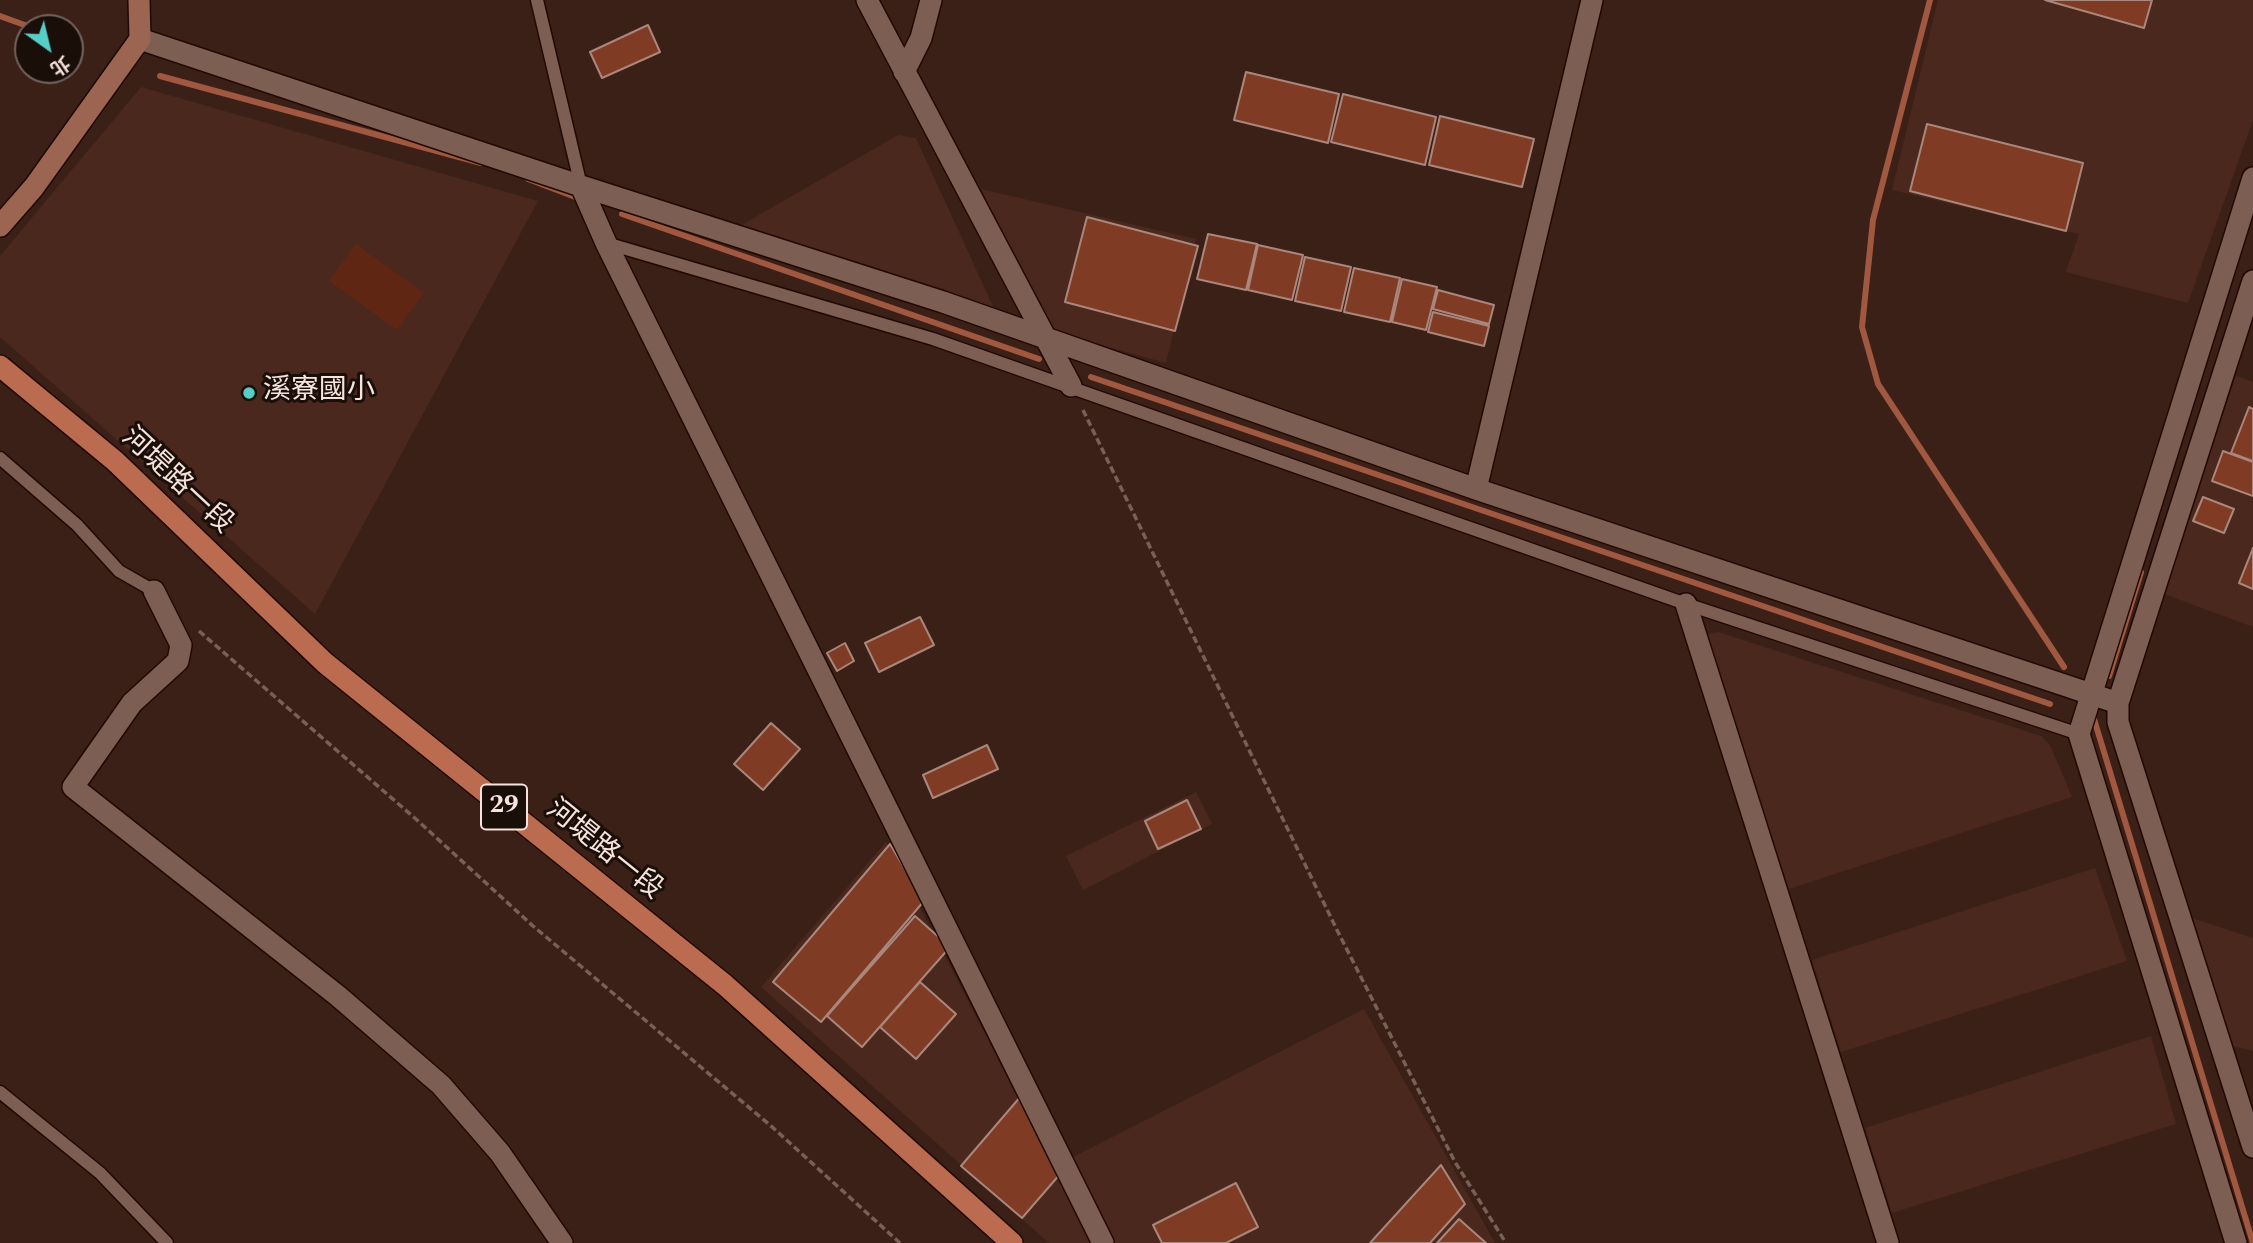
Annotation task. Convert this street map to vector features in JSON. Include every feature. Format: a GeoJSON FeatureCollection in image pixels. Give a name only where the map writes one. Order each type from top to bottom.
{"type":"FeatureCollection","features":[{"type":"Feature","properties":{"kind":"main road","name":"河堤路一段"},"geometry":{"type":"LineString","coordinates":[[0,366],[115,461],[326,663],[725,985],[1012,1243]]}},
{"type":"Feature","properties":{"kind":"street"},"geometry":{"type":"LineString","coordinates":[[0,226],[34,187],[140,40],[139,0]]}},
{"type":"Feature","properties":{"kind":"street"},"geometry":{"type":"LineString","coordinates":[[867,0],[1071,386]]}},
{"type":"Feature","properties":{"kind":"street"},"geometry":{"type":"LineString","coordinates":[[904,72],[921,38],[931,0]]}},
{"type":"Feature","properties":{"kind":"street"},"geometry":{"type":"LineString","coordinates":[[1476,489],[1592,0]]}},
{"type":"Feature","properties":{"kind":"street"},"geometry":{"type":"LineString","coordinates":[[140,40],[943,302],[1476,489],[2118,704]]}},
{"type":"Feature","properties":{"kind":"street"},"geometry":{"type":"LineString","coordinates":[[2236,1243],[2079,734],[2253,178]]}},
{"type":"Feature","properties":{"kind":"street"},"geometry":{"type":"LineString","coordinates":[[581,186],[606,243],[1103,1243]]}},
{"type":"Feature","properties":{"kind":"street"},"geometry":{"type":"LineString","coordinates":[[2253,281],[2118,704],[2118,722],[2253,1147]]}},
{"type":"Feature","properties":{"kind":"street"},"geometry":{"type":"LineString","coordinates":[[153,591],[181,645],[178,661],[132,703],[73,787],[338,996],[441,1085],[500,1153],[562,1243]]}},
{"type":"Feature","properties":{"kind":"street"},"geometry":{"type":"LineString","coordinates":[[1686,604],[1888,1243]]}},
{"type":"Feature","properties":{"kind":"lane"},"geometry":{"type":"LineString","coordinates":[[537,0],[581,186]]}},
{"type":"Feature","properties":{"kind":"lane"},"geometry":{"type":"LineString","coordinates":[[606,243],[933,339],[1686,604],[2079,734]]}},
{"type":"Feature","properties":{"kind":"lane"},"geometry":{"type":"LineString","coordinates":[[0,458],[77,525],[119,571],[153,591]]}},
{"type":"Feature","properties":{"kind":"lane"},"geometry":{"type":"LineString","coordinates":[[0,1092],[100,1173],[167,1243]]}},
{"type":"Feature","properties":{"kind":"path"},"geometry":{"type":"LineString","coordinates":[[1071,386],[1338,932],[1449,1150],[1506,1243]]}},
{"type":"Feature","properties":{"kind":"path"},"geometry":{"type":"LineString","coordinates":[[195,628],[417,820],[533,926],[770,1125],[900,1243]]}},
{"type":"Feature","properties":{"kind":"shaded area"},"geometry":{"type":"Polygon","coordinates":[[[1938,0],[2253,0],[2253,120],[2188,303],[2066,272],[2079,234],[1892,190],[1938,0]]]}},
{"type":"Feature","properties":{"kind":"shaded area","name":"溪寮國小"},"geometry":{"type":"Polygon","coordinates":[[[141,87],[538,201],[315,614],[0,337],[0,256],[141,87]]]}},
{"type":"Feature","properties":{"kind":"shaded area"},"geometry":{"type":"Polygon","coordinates":[[[898,135],[916,138],[997,315],[738,227],[898,135]]]}},
{"type":"Feature","properties":{"kind":"shaded area"},"geometry":{"type":"Polygon","coordinates":[[[981,189],[1196,239],[1166,363],[1050,331],[981,189]]]}},
{"type":"Feature","properties":{"kind":"shaded area"},"geometry":{"type":"Polygon","coordinates":[[[356,244],[424,293],[397,330],[329,281],[356,244]]]}},
{"type":"Feature","properties":{"kind":"shaded area"},"geometry":{"type":"Polygon","coordinates":[[[2236,376],[2253,382],[2253,627],[2159,592],[2236,376]]]}},
{"type":"Feature","properties":{"kind":"shaded area"},"geometry":{"type":"Polygon","coordinates":[[[1718,632],[2041,736],[2050,745],[2072,797],[1789,889],[1704,635],[1718,632]]]}},
{"type":"Feature","properties":{"kind":"shaded area"},"geometry":{"type":"Polygon","coordinates":[[[1196,792],[1212,824],[1083,890],[1066,856],[1196,792]]]}},
{"type":"Feature","properties":{"kind":"shaded area"},"geometry":{"type":"Polygon","coordinates":[[[886,842],[1093,1243],[1049,1243],[761,987],[886,842]]]}},
{"type":"Feature","properties":{"kind":"shaded area"},"geometry":{"type":"Polygon","coordinates":[[[2095,868],[2127,961],[1841,1052],[1812,960],[2095,868]]]}},
{"type":"Feature","properties":{"kind":"shaded area"},"geometry":{"type":"Polygon","coordinates":[[[2186,916],[2253,938],[2253,1051],[2225,1044],[2186,916]]]}},
{"type":"Feature","properties":{"kind":"shaded area"},"geometry":{"type":"Polygon","coordinates":[[[1364,1009],[1495,1243],[1110,1243],[1071,1158],[1364,1009]]]}},
{"type":"Feature","properties":{"kind":"shaded area"},"geometry":{"type":"Polygon","coordinates":[[[2151,1036],[2176,1124],[1892,1213],[1865,1128],[2151,1036]]]}},
{"type":"Feature","properties":{"kind":"building"},"geometry":{"type":"Polygon","coordinates":[[[2045,0],[2152,0],[2144,28],[2045,0]]]}},
{"type":"Feature","properties":{"kind":"building"},"geometry":{"type":"Polygon","coordinates":[[[648,25],[660,52],[602,78],[590,52],[648,25]]]}},
{"type":"Feature","properties":{"kind":"building"},"geometry":{"type":"Polygon","coordinates":[[[1246,72],[1339,94],[1328,143],[1234,120],[1246,72]]]}},
{"type":"Feature","properties":{"kind":"building"},"geometry":{"type":"Polygon","coordinates":[[[1343,94],[1436,117],[1425,165],[1331,142],[1343,94]]]}},
{"type":"Feature","properties":{"kind":"building"},"geometry":{"type":"Polygon","coordinates":[[[1440,116],[1534,139],[1522,187],[1429,165],[1440,116]]]}},
{"type":"Feature","properties":{"kind":"building"},"geometry":{"type":"Polygon","coordinates":[[[1927,124],[2083,163],[2066,231],[1910,191],[1927,124]]]}},
{"type":"Feature","properties":{"kind":"building"},"geometry":{"type":"Polygon","coordinates":[[[1087,217],[1198,246],[1175,331],[1065,302],[1087,217]]]}},
{"type":"Feature","properties":{"kind":"building"},"geometry":{"type":"Polygon","coordinates":[[[1208,234],[1257,244],[1246,290],[1197,279],[1208,234]]]}},
{"type":"Feature","properties":{"kind":"building"},"geometry":{"type":"Polygon","coordinates":[[[1258,245],[1303,255],[1292,300],[1248,290],[1258,245]]]}},
{"type":"Feature","properties":{"kind":"building"},"geometry":{"type":"Polygon","coordinates":[[[1305,257],[1351,267],[1341,311],[1295,301],[1305,257]]]}},
{"type":"Feature","properties":{"kind":"building"},"geometry":{"type":"Polygon","coordinates":[[[1354,268],[1400,278],[1390,322],[1344,312],[1354,268]]]}},
{"type":"Feature","properties":{"kind":"building"},"geometry":{"type":"Polygon","coordinates":[[[1402,279],[1437,287],[1426,330],[1392,322],[1402,279]]]}},
{"type":"Feature","properties":{"kind":"building"},"geometry":{"type":"Polygon","coordinates":[[[1438,290],[1494,305],[1489,324],[1433,309],[1438,290]]]}},
{"type":"Feature","properties":{"kind":"building"},"geometry":{"type":"Polygon","coordinates":[[[1433,312],[1489,326],[1484,346],[1428,332],[1433,312]]]}},
{"type":"Feature","properties":{"kind":"building"},"geometry":{"type":"Polygon","coordinates":[[[2249,407],[2253,409],[2253,461],[2231,453],[2249,407]]]}},
{"type":"Feature","properties":{"kind":"building"},"geometry":{"type":"Polygon","coordinates":[[[2223,451],[2253,462],[2253,496],[2212,481],[2223,451]]]}},
{"type":"Feature","properties":{"kind":"building"},"geometry":{"type":"Polygon","coordinates":[[[2203,497],[2234,509],[2224,533],[2193,521],[2203,497]]]}},
{"type":"Feature","properties":{"kind":"building"},"geometry":{"type":"Polygon","coordinates":[[[2253,548],[2253,589],[2239,583],[2253,548]]]}},
{"type":"Feature","properties":{"kind":"building"},"geometry":{"type":"Polygon","coordinates":[[[920,617],[934,645],[879,672],[865,643],[920,617]]]}},
{"type":"Feature","properties":{"kind":"building"},"geometry":{"type":"Polygon","coordinates":[[[845,643],[854,661],[837,671],[827,653],[845,643]]]}},
{"type":"Feature","properties":{"kind":"building"},"geometry":{"type":"Polygon","coordinates":[[[771,723],[800,749],[763,790],[734,764],[771,723]]]}},
{"type":"Feature","properties":{"kind":"building"},"geometry":{"type":"Polygon","coordinates":[[[987,745],[998,769],[933,798],[923,775],[987,745]]]}},
{"type":"Feature","properties":{"kind":"building"},"geometry":{"type":"Polygon","coordinates":[[[1187,800],[1201,829],[1158,849],[1145,821],[1187,800]]]}},
{"type":"Feature","properties":{"kind":"building"},"geometry":{"type":"Polygon","coordinates":[[[890,844],[924,901],[821,1022],[773,982],[890,844]]]}},
{"type":"Feature","properties":{"kind":"building"},"geometry":{"type":"Polygon","coordinates":[[[915,916],[950,947],[862,1047],[827,1016],[915,916]]]}},
{"type":"Feature","properties":{"kind":"building"},"geometry":{"type":"Polygon","coordinates":[[[920,982],[956,1014],[916,1059],[880,1027],[920,982]]]}},
{"type":"Feature","properties":{"kind":"building"},"geometry":{"type":"Polygon","coordinates":[[[1021,1096],[1061,1173],[1022,1218],[961,1166],[1021,1096]]]}},
{"type":"Feature","properties":{"kind":"building"},"geometry":{"type":"Polygon","coordinates":[[[1441,1165],[1465,1204],[1430,1243],[1370,1243],[1441,1165]]]}},
{"type":"Feature","properties":{"kind":"building"},"geometry":{"type":"Polygon","coordinates":[[[1236,1183],[1258,1227],[1226,1243],[1162,1243],[1153,1225],[1236,1183]]]}},
{"type":"Feature","properties":{"kind":"building"},"geometry":{"type":"Polygon","coordinates":[[[1459,1219],[1486,1243],[1437,1243],[1459,1219]]]}},
{"type":"Feature","properties":{"kind":"waterway"},"geometry":{"type":"LineString","coordinates":[[1930,0],[1873,220],[1862,327],[1878,384],[2064,667]]}},
{"type":"Feature","properties":{"kind":"waterway"},"geometry":{"type":"LineString","coordinates":[[0,16],[14,21]]}},
{"type":"Feature","properties":{"kind":"waterway"},"geometry":{"type":"LineString","coordinates":[[160,76],[481,163]]}},
{"type":"Feature","properties":{"kind":"waterway"},"geometry":{"type":"LineString","coordinates":[[528,179],[578,198]]}},
{"type":"Feature","properties":{"kind":"waterway"},"geometry":{"type":"LineString","coordinates":[[622,214],[1039,359]]}},
{"type":"Feature","properties":{"kind":"waterway"},"geometry":{"type":"LineString","coordinates":[[1091,377],[2050,704]]}},
{"type":"Feature","properties":{"kind":"waterway"},"geometry":{"type":"LineString","coordinates":[[2109,676],[2141,572]]}},
{"type":"Feature","properties":{"kind":"waterway"},"geometry":{"type":"LineString","coordinates":[[2094,719],[2253,1243]]}},
{"type":"Feature","properties":{"kind":"place","name":"溪寮國小"},"geometry":{"type":"Point","coordinates":[249,393]}}]}
